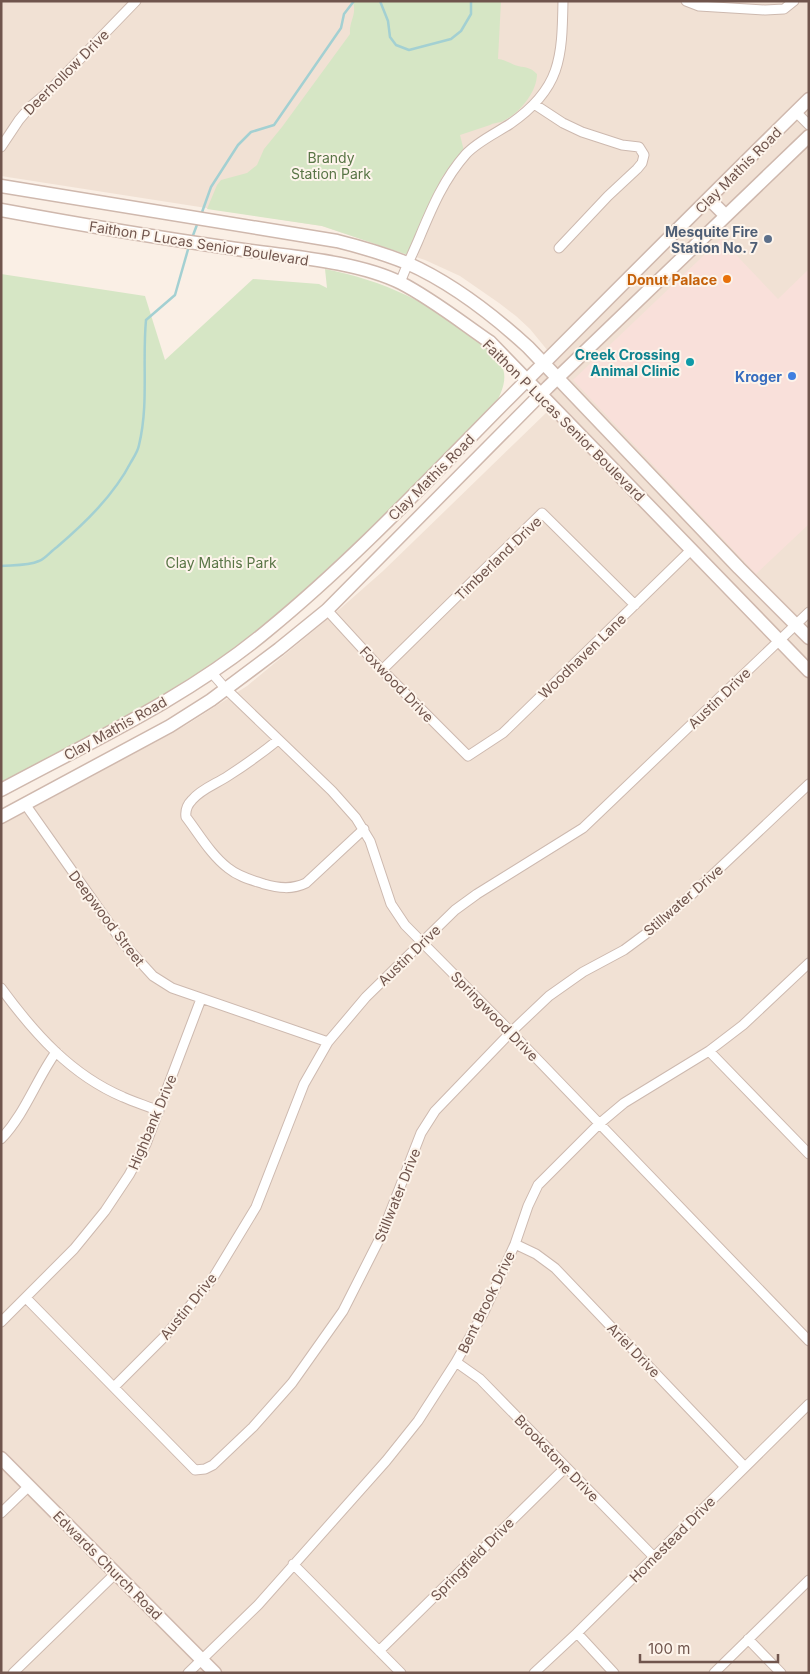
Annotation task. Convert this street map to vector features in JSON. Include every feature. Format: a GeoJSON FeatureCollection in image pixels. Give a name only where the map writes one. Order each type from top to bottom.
{"type":"FeatureCollection","features":[{"type":"Feature","properties":{"kind":"main road","name":"Clay Mathis Road"},"geometry":{"type":"LineString","coordinates":[[1,790],[165,702],[211,672],[267,631],[360,549],[809,99]]}},
{"type":"Feature","properties":{"kind":"main road","name":"Clay Mathis Road"},"geometry":{"type":"LineString","coordinates":[[1,817],[170,726],[211,700],[327,610],[557,378],[809,136]]}},
{"type":"Feature","properties":{"kind":"main road","name":"Faithon P Lucas Senior Boulevard"},"geometry":{"type":"LineString","coordinates":[[1,186],[338,240],[408,264],[451,288],[482,308],[508,329],[544,364],[683,510],[809,638]]}},
{"type":"Feature","properties":{"kind":"main road"},"geometry":{"type":"LineString","coordinates":[[709,199],[726,216]]}},
{"type":"Feature","properties":{"kind":"main road","name":"Faithon P Lucas Senior Boulevard"},"geometry":{"type":"LineString","coordinates":[[1,210],[146,235],[338,264],[400,283],[490,342],[809,671]]}},
{"type":"Feature","properties":{"kind":"main road"},"geometry":{"type":"LineString","coordinates":[[641,267],[656,284]]}},
{"type":"Feature","properties":{"kind":"main road"},"geometry":{"type":"LineString","coordinates":[[668,525],[683,510]]}},
{"type":"Feature","properties":{"kind":"main road","name":"Edwards Church Road"},"geometry":{"type":"LineString","coordinates":[[1,1458],[215,1673]]}},
{"type":"Feature","properties":{"kind":"street","name":"Deerhollow Drive"},"geometry":{"type":"LineString","coordinates":[[1,147],[30,107],[48,92],[136,1]]}},
{"type":"Feature","properties":{"kind":"street"},"geometry":{"type":"LineString","coordinates":[[400,283],[444,184],[467,153],[512,122],[534,104],[547,88],[557,68],[562,42],[563,1]]}},
{"type":"Feature","properties":{"kind":"street"},"geometry":{"type":"LineString","coordinates":[[686,1],[699,6],[765,10],[784,9],[794,1]]}},
{"type":"Feature","properties":{"kind":"street"},"geometry":{"type":"LineString","coordinates":[[534,104],[563,124],[605,140],[638,148],[644,155],[637,169],[608,196],[559,248]]}},
{"type":"Feature","properties":{"kind":"street"},"geometry":{"type":"LineString","coordinates":[[796,112],[809,125]]}},
{"type":"Feature","properties":{"kind":"street","name":"Timberland Drive"},"geometry":{"type":"LineString","coordinates":[[382,670],[542,513],[634,605]]}},
{"type":"Feature","properties":{"kind":"street","name":"Woodhaven Lane"},"geometry":{"type":"LineString","coordinates":[[468,756],[503,733],[692,549]]}},
{"type":"Feature","properties":{"kind":"street","name":"Foxwood Drive"},"geometry":{"type":"LineString","coordinates":[[327,610],[382,670],[468,756]]}},
{"type":"Feature","properties":{"kind":"street","name":"Austin Drive"},"geometry":{"type":"LineString","coordinates":[[114,1387],[164,1336],[213,1278],[256,1207],[304,1084],[328,1042],[366,997],[455,910],[477,894],[583,828],[809,612]]}},
{"type":"Feature","properties":{"kind":"street","name":"Springwood Drive"},"geometry":{"type":"LineString","coordinates":[[211,672],[225,688],[332,791],[364,829],[370,841],[391,904],[405,924],[809,1341]]}},
{"type":"Feature","properties":{"kind":"street"},"geometry":{"type":"LineString","coordinates":[[278,740],[249,762],[199,793],[190,801],[185,811],[186,817],[217,858],[229,869],[250,879],[279,887],[300,886],[306,883],[364,829]]}},
{"type":"Feature","properties":{"kind":"street","name":"Stillwater Drive"},"geometry":{"type":"LineString","coordinates":[[26,1298],[195,1470],[205,1469],[214,1465],[253,1427],[292,1383],[343,1310],[381,1236],[421,1133],[435,1111],[510,1032],[549,996],[583,972],[624,950],[647,933],[689,897],[809,784]]}},
{"type":"Feature","properties":{"kind":"street","name":"Deepwood Street"},"geometry":{"type":"LineString","coordinates":[[24,804],[123,943],[153,976],[172,988],[201,999],[328,1042]]}},
{"type":"Feature","properties":{"kind":"street","name":"Bent Brook Drive"},"geometry":{"type":"LineString","coordinates":[[188,1673],[258,1604],[386,1461],[418,1421],[456,1362],[484,1312],[515,1244],[528,1206],[538,1185],[599,1124],[624,1103],[709,1052],[743,1025],[808,966]]}},
{"type":"Feature","properties":{"kind":"street"},"geometry":{"type":"LineString","coordinates":[[1,988],[43,1041],[73,1068],[108,1090],[159,1110]]}},
{"type":"Feature","properties":{"kind":"street","name":"Highbank Drive"},"geometry":{"type":"LineString","coordinates":[[1,1322],[74,1248],[105,1211],[134,1168],[146,1144],[201,999]]}},
{"type":"Feature","properties":{"kind":"street"},"geometry":{"type":"LineString","coordinates":[[1,1139],[21,1113],[41,1074],[56,1052]]}},
{"type":"Feature","properties":{"kind":"street"},"geometry":{"type":"LineString","coordinates":[[709,1052],[809,1154]]}},
{"type":"Feature","properties":{"kind":"street","name":"Ariel Drive"},"geometry":{"type":"LineString","coordinates":[[515,1244],[536,1254],[555,1268],[745,1467]]}},
{"type":"Feature","properties":{"kind":"street","name":"Brookstone Drive"},"geometry":{"type":"LineString","coordinates":[[456,1362],[480,1379],[654,1557]]}},
{"type":"Feature","properties":{"kind":"street","name":"Homestead Drive"},"geometry":{"type":"LineString","coordinates":[[534,1673],[809,1404]]}},
{"type":"Feature","properties":{"kind":"street","name":"Springfield Drive"},"geometry":{"type":"LineString","coordinates":[[379,1651],[566,1467]]}},
{"type":"Feature","properties":{"kind":"street"},"geometry":{"type":"LineString","coordinates":[[1,1513],[29,1486]]}},
{"type":"Feature","properties":{"kind":"street"},"geometry":{"type":"LineString","coordinates":[[293,1564],[401,1673]]}},
{"type":"Feature","properties":{"kind":"street"},"geometry":{"type":"LineString","coordinates":[[13,1673],[116,1573]]}},
{"type":"Feature","properties":{"kind":"street"},"geometry":{"type":"LineString","coordinates":[[714,1673],[809,1580]]}},
{"type":"Feature","properties":{"kind":"street"},"geometry":{"type":"LineString","coordinates":[[577,1633],[614,1673]]}},
{"type":"Feature","properties":{"kind":"street"},"geometry":{"type":"LineString","coordinates":[[748,1639],[781,1673]]}},
{"type":"Feature","properties":{"kind":"shaded area"},"geometry":{"type":"Polygon","coordinates":[[[1,1],[809,1],[809,1673],[1,1673],[1,825],[188,724],[247,686],[341,608],[383,571],[547,412],[516,378],[548,351],[530,329],[516,316],[460,276],[425,260],[322,226],[1,176],[1,1]]]}},
{"type":"Feature","properties":{"kind":"shaded area"},"geometry":{"type":"Polygon","coordinates":[[[721,239],[778,299],[809,269],[809,524],[756,574],[573,380],[721,239]]]}},
{"type":"Feature","properties":{"kind":"green space","name":"Brandy Station Park"},"geometry":{"type":"Polygon","coordinates":[[[353,1],[501,1],[498,59],[528,68],[537,74],[534,89],[530,96],[514,114],[501,122],[460,135],[464,151],[442,177],[408,255],[322,226],[207,209],[221,180],[247,173],[257,165],[264,149],[350,34],[354,11],[353,1]]]}},
{"type":"Feature","properties":{"kind":"green space","name":"Clay Mathis Park"},"geometry":{"type":"Polygon","coordinates":[[[325,269],[367,280],[406,295],[444,316],[488,348],[498,358],[504,373],[503,387],[493,408],[337,563],[267,626],[170,694],[1,785],[1,274],[145,296],[165,360],[253,279],[319,284],[327,288],[325,269]]]}},
{"type":"Feature","properties":{"kind":"waterway"},"geometry":{"type":"LineString","coordinates":[[201,215],[211,187],[238,145],[251,132],[274,125],[341,28],[344,14],[354,1]]}},
{"type":"Feature","properties":{"kind":"waterway"},"geometry":{"type":"LineString","coordinates":[[380,1],[388,21],[390,37],[396,45],[409,50],[451,39],[461,31],[471,14],[471,1]]}},
{"type":"Feature","properties":{"kind":"waterway"},"geometry":{"type":"LineString","coordinates":[[192,238],[198,222]]}},
{"type":"Feature","properties":{"kind":"waterway"},"geometry":{"type":"LineString","coordinates":[[1,566],[30,564],[44,559],[68,538],[107,497],[135,456],[144,414],[146,320],[175,295],[189,246]]}},
{"type":"Feature","properties":{"kind":"place","name":"Mesquite Fire Station No. 7"},"geometry":{"type":"Point","coordinates":[768,239]}},
{"type":"Feature","properties":{"kind":"place","name":"Donut Palace"},"geometry":{"type":"Point","coordinates":[727,279]}},
{"type":"Feature","properties":{"kind":"place","name":"Creek Crossing Animal Clinic"},"geometry":{"type":"Point","coordinates":[690,362]}},
{"type":"Feature","properties":{"kind":"place","name":"Kroger"},"geometry":{"type":"Point","coordinates":[792,376]}}]}
